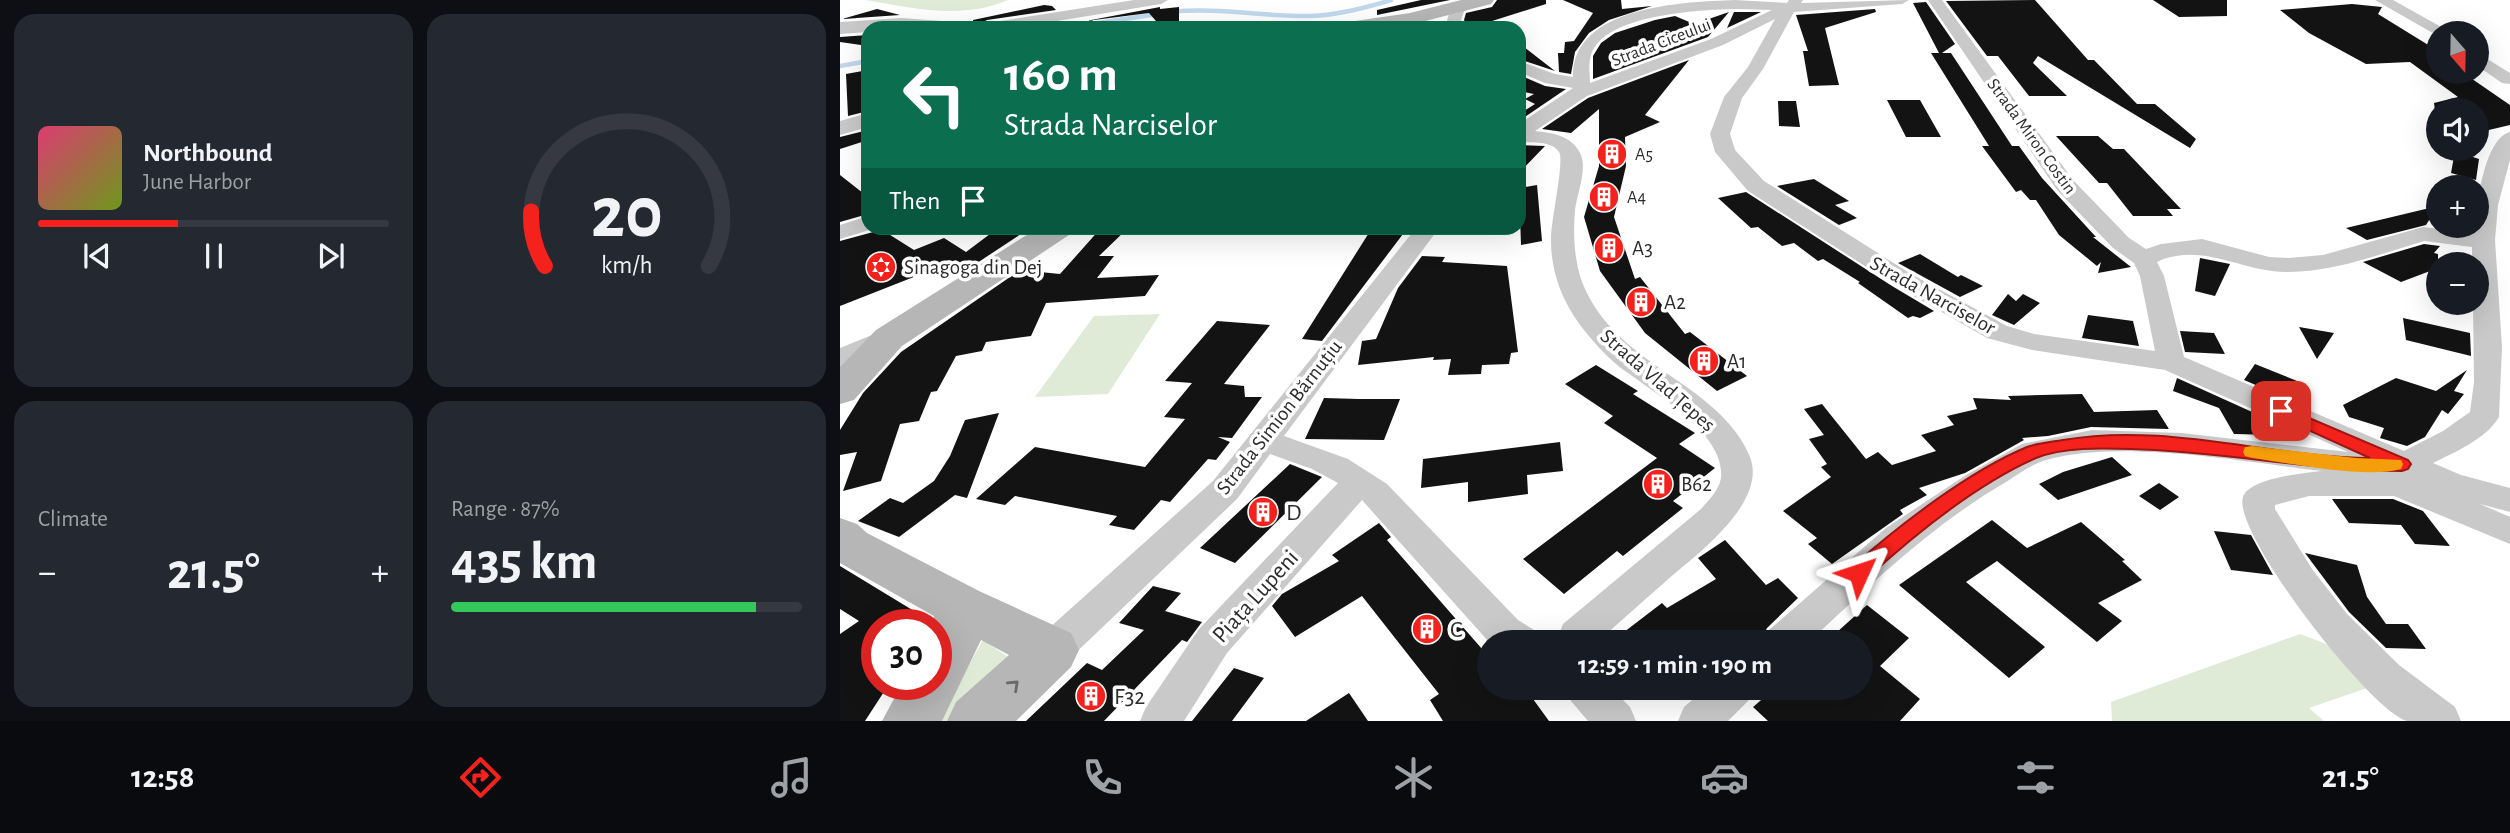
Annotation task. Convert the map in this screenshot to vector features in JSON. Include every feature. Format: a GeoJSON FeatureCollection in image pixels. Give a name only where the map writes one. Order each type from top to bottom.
{"type":"FeatureCollection","features":[{"type":"Feature","properties":{"kind":"main road"},"geometry":{"type":"LineString","coordinates":[[1396,21],[1466,3]]}},
{"type":"Feature","properties":{"kind":"main road"},"geometry":{"type":"LineString","coordinates":[[840,391],[889,338],[1048,235]]}},
{"type":"Feature","properties":{"kind":"main road"},"geometry":{"type":"LineString","coordinates":[[840,537],[850,546],[961,606],[1052,650],[976,721]]}},
{"type":"Feature","properties":{"kind":"main road"},"geometry":{"type":"LineString","coordinates":[[952,651],[959,632],[961,606]]}},
{"type":"Feature","properties":{"kind":"main road"},"geometry":{"type":"LineString","coordinates":[[911,721],[923,700]]}},
{"type":"Feature","properties":{"kind":"street"},"geometry":{"type":"LineString","coordinates":[[1030,21],[1161,0]]}},
{"type":"Feature","properties":{"kind":"street"},"geometry":{"type":"LineString","coordinates":[[1526,127],[1581,88],[1584,52],[1592,39],[1622,21],[1665,10],[1902,0]]}},
{"type":"Feature","properties":{"kind":"street","name":"Strada Miron Costin"},"geometry":{"type":"LineString","coordinates":[[1936,0],[2064,185],[2121,243],[2144,259]]}},
{"type":"Feature","properties":{"kind":"street"},"geometry":{"type":"LineString","coordinates":[[2382,0],[2426,23]]}},
{"type":"Feature","properties":{"kind":"street"},"geometry":{"type":"LineString","coordinates":[[1454,21],[1466,3]]}},
{"type":"Feature","properties":{"kind":"street","name":"Strada Ciceului"},"geometry":{"type":"LineString","coordinates":[[1581,88],[1660,64],[1793,4]]}},
{"type":"Feature","properties":{"kind":"street","name":"Strada Narciselor"},"geometry":{"type":"LineString","coordinates":[[1793,4],[1755,69],[1733,97],[1720,134],[1725,152],[1749,179],[1842,243],[1997,332],[2032,342],[2171,362],[2400,474]]}},
{"type":"Feature","properties":{"kind":"street"},"geometry":{"type":"LineString","coordinates":[[840,28],[861,27]]}},
{"type":"Feature","properties":{"kind":"street"},"geometry":{"type":"LineString","coordinates":[[2489,67],[2509,82]]}},
{"type":"Feature","properties":{"kind":"street"},"geometry":{"type":"LineString","coordinates":[[1526,69],[1581,88]]}},
{"type":"Feature","properties":{"kind":"street"},"geometry":{"type":"LineString","coordinates":[[840,128],[861,122]]}},
{"type":"Feature","properties":{"kind":"street","name":"Strada Vlad Țepeș"},"geometry":{"type":"LineString","coordinates":[[1526,132],[1567,145],[1572,153],[1573,162],[1561,222],[1562,250],[1573,289],[1586,314],[1624,356],[1713,426],[1728,443],[1736,459],[1737,478],[1731,495],[1720,510],[1702,529],[1584,630]]}},
{"type":"Feature","properties":{"kind":"street"},"geometry":{"type":"LineString","coordinates":[[2440,721],[2412,703],[2343,635],[2306,590],[2258,510],[2259,498],[2277,489],[2400,474],[2454,439],[2497,418],[2490,388],[2482,241],[2499,156],[2510,138]]}},
{"type":"Feature","properties":{"kind":"street"},"geometry":{"type":"LineString","coordinates":[[840,232],[861,225]]}},
{"type":"Feature","properties":{"kind":"street"},"geometry":{"type":"LineString","coordinates":[[2171,362],[2152,276],[2144,259],[2161,251],[2202,246],[2268,264],[2290,265],[2324,262],[2423,234],[2482,241]]}},
{"type":"Feature","properties":{"kind":"street","name":"Strada Simion Bărnuțiu"},"geometry":{"type":"LineString","coordinates":[[1052,650],[1225,490],[1423,235]]}},
{"type":"Feature","properties":{"kind":"street"},"geometry":{"type":"LineString","coordinates":[[840,361],[889,338]]}},
{"type":"Feature","properties":{"kind":"street"},"geometry":{"type":"LineString","coordinates":[[1796,630],[1898,538],[1978,483],[2033,452],[2092,441],[2182,444],[2356,464],[2510,500]]}},
{"type":"Feature","properties":{"kind":"street"},"geometry":{"type":"LineString","coordinates":[[1264,442],[1327,461],[1360,481],[1502,630]]}},
{"type":"Feature","properties":{"kind":"street"},"geometry":{"type":"LineString","coordinates":[[2400,474],[2510,531]]}},
{"type":"Feature","properties":{"kind":"street","name":"Piața Lupeni"},"geometry":{"type":"LineString","coordinates":[[1161,721],[1213,641],[1360,481]]}},
{"type":"Feature","properties":{"kind":"street"},"geometry":{"type":"LineString","coordinates":[[1596,700],[1615,721]]}},
{"type":"Feature","properties":{"kind":"street"},"geometry":{"type":"LineString","coordinates":[[1699,721],[1721,700]]}},
{"type":"Feature","properties":{"kind":"green space"},"geometry":{"type":"Polygon","coordinates":[[[865,0],[1008,0],[973,10],[955,11],[919,9],[865,0]]]}},
{"type":"Feature","properties":{"kind":"green space"},"geometry":{"type":"Polygon","coordinates":[[[1160,314],[1108,394],[1035,397],[1094,316],[1160,314]]]}},
{"type":"Feature","properties":{"kind":"green space"},"geometry":{"type":"Polygon","coordinates":[[[2300,634],[2342,650],[2370,687],[2309,708],[2324,721],[2112,721],[2111,702],[2300,634]]]}},
{"type":"Feature","properties":{"kind":"green space"},"geometry":{"type":"Polygon","coordinates":[[[983,640],[1017,663],[953,721],[937,721],[949,700],[952,700],[952,695],[983,640]]]}},
{"type":"Feature","properties":{"kind":"building"},"geometry":{"type":"Polygon","coordinates":[[[1421,0],[1450,0],[1377,15],[1377,10],[1421,0]]]}},
{"type":"Feature","properties":{"kind":"building"},"geometry":{"type":"Polygon","coordinates":[[[1497,0],[1546,0],[1546,4],[1492,21],[1464,20],[1466,13],[1492,7],[1497,0]]]}},
{"type":"Feature","properties":{"kind":"building"},"geometry":{"type":"Polygon","coordinates":[[[1563,0],[1621,0],[1622,9],[1652,6],[1609,20],[1589,33],[1575,52],[1571,74],[1559,72],[1558,53],[1564,53],[1565,42],[1574,41],[1593,13],[1563,0]]]}},
{"type":"Feature","properties":{"kind":"building"},"geometry":{"type":"Polygon","coordinates":[[[2035,0],[2088,60],[2094,60],[2137,104],[2155,104],[2196,139],[2190,148],[2038,56],[2033,63],[2067,96],[2029,96],[1998,56],[1987,56],[1946,1],[2035,0]]]}},
{"type":"Feature","properties":{"kind":"building"},"geometry":{"type":"Polygon","coordinates":[[[2153,0],[2227,0],[2227,16],[2179,17],[2153,0]]]}},
{"type":"Feature","properties":{"kind":"building"},"geometry":{"type":"Polygon","coordinates":[[[1926,2],[1955,44],[1942,53],[1951,53],[2012,146],[2019,146],[2042,178],[2096,237],[2093,237],[2131,267],[2098,273],[2101,262],[2097,266],[2059,235],[2036,200],[2030,200],[2021,190],[2016,192],[1982,146],[1989,146],[1931,53],[1939,53],[1913,3],[1926,2]]]}},
{"type":"Feature","properties":{"kind":"building"},"geometry":{"type":"Polygon","coordinates":[[[2352,4],[2382,7],[2378,14],[2426,44],[2426,74],[2410,62],[2366,64],[2309,33],[2280,10],[2352,4]]]}},
{"type":"Feature","properties":{"kind":"building"},"geometry":{"type":"Polygon","coordinates":[[[1044,5],[1052,6],[1056,10],[985,21],[973,20],[1044,5]]]}},
{"type":"Feature","properties":{"kind":"building"},"geometry":{"type":"Polygon","coordinates":[[[1160,7],[1179,7],[1179,21],[1156,21],[1149,13],[1086,21],[1160,7]]]}},
{"type":"Feature","properties":{"kind":"building"},"geometry":{"type":"Polygon","coordinates":[[[877,9],[900,15],[842,19],[877,9]]]}},
{"type":"Feature","properties":{"kind":"building"},"geometry":{"type":"Polygon","coordinates":[[[1875,9],[1876,12],[1825,28],[1839,85],[1809,86],[1803,51],[1808,51],[1796,15],[1875,9]]]}},
{"type":"Feature","properties":{"kind":"building"},"geometry":{"type":"Polygon","coordinates":[[[1729,12],[1708,37],[1593,79],[1593,56],[1601,43],[1615,33],[1675,16],[1694,24],[1729,12]]]}},
{"type":"Feature","properties":{"kind":"building"},"geometry":{"type":"Polygon","coordinates":[[[1734,12],[1761,12],[1727,28],[1734,12]]]}},
{"type":"Feature","properties":{"kind":"building"},"geometry":{"type":"Polygon","coordinates":[[[861,36],[861,45],[840,42],[840,37],[861,36]]]}},
{"type":"Feature","properties":{"kind":"building"},"geometry":{"type":"Polygon","coordinates":[[[1526,48],[1555,71],[1526,61],[1526,48]]]}},
{"type":"Feature","properties":{"kind":"building"},"geometry":{"type":"Polygon","coordinates":[[[1689,60],[1645,115],[1660,122],[1625,137],[1626,166],[1614,217],[1635,279],[1640,277],[1685,334],[1690,332],[1747,376],[1717,391],[1645,333],[1600,271],[1584,217],[1599,166],[1599,109],[1571,133],[1542,129],[1588,98],[1689,60]]]}},
{"type":"Feature","properties":{"kind":"building"},"geometry":{"type":"Polygon","coordinates":[[[861,71],[861,113],[848,116],[846,74],[861,71]]]}},
{"type":"Feature","properties":{"kind":"building"},"geometry":{"type":"Polygon","coordinates":[[[1526,78],[1545,86],[1566,89],[1526,116],[1526,110],[1535,104],[1526,98],[1534,94],[1526,92],[1526,78]]]}},
{"type":"Feature","properties":{"kind":"building"},"geometry":{"type":"Polygon","coordinates":[[[2440,84],[2479,84],[2510,105],[2510,125],[2489,130],[2489,98],[2454,98],[2458,97],[2440,84]]]}},
{"type":"Feature","properties":{"kind":"building"},"geometry":{"type":"Polygon","coordinates":[[[1887,100],[1920,100],[1941,137],[1906,137],[1887,100]]]}},
{"type":"Feature","properties":{"kind":"building"},"geometry":{"type":"Polygon","coordinates":[[[1778,101],[1796,101],[1800,127],[1779,126],[1778,101]]]}},
{"type":"Feature","properties":{"kind":"building"},"geometry":{"type":"Polygon","coordinates":[[[861,132],[861,142],[840,149],[840,137],[861,132]]]}},
{"type":"Feature","properties":{"kind":"building"},"geometry":{"type":"Polygon","coordinates":[[[2056,136],[2098,136],[2113,149],[2124,149],[2181,209],[2167,209],[2173,216],[2133,216],[2107,183],[2099,183],[2056,136]]]}},
{"type":"Feature","properties":{"kind":"building"},"geometry":{"type":"Polygon","coordinates":[[[1526,145],[1545,146],[1526,166],[1526,145]]]}},
{"type":"Feature","properties":{"kind":"building"},"geometry":{"type":"Polygon","coordinates":[[[2453,161],[2479,161],[2477,175],[2451,173],[2453,161]]]}},
{"type":"Feature","properties":{"kind":"building"},"geometry":{"type":"Polygon","coordinates":[[[840,175],[861,192],[861,216],[840,222],[840,175]]]}},
{"type":"Feature","properties":{"kind":"building"},"geometry":{"type":"Polygon","coordinates":[[[1814,179],[1849,201],[1835,205],[1857,218],[1839,225],[1777,186],[1814,179]]]}},
{"type":"Feature","properties":{"kind":"building"},"geometry":{"type":"Polygon","coordinates":[[[1537,185],[1542,241],[1521,245],[1521,235],[1526,235],[1526,187],[1537,185]]]}},
{"type":"Feature","properties":{"kind":"building"},"geometry":{"type":"Polygon","coordinates":[[[1746,192],[1934,311],[1920,318],[1908,318],[1858,283],[1860,282],[1823,259],[1818,261],[1794,243],[1782,246],[1758,227],[1751,228],[1718,198],[1746,192]]]}},
{"type":"Feature","properties":{"kind":"building"},"geometry":{"type":"Polygon","coordinates":[[[2426,209],[2426,225],[2367,240],[2346,228],[2426,209]]]}},
{"type":"Feature","properties":{"kind":"building"},"geometry":{"type":"Polygon","coordinates":[[[862,235],[890,235],[914,250],[944,238],[966,252],[989,235],[1019,235],[965,271],[953,263],[957,260],[840,306],[840,241],[862,235]]]}},
{"type":"Feature","properties":{"kind":"building"},"geometry":{"type":"Polygon","coordinates":[[[1095,235],[1121,235],[1099,256],[1114,256],[1097,278],[1159,275],[1145,296],[1046,303],[1031,336],[986,342],[982,351],[956,356],[937,391],[931,392],[919,421],[900,424],[881,481],[843,491],[857,452],[840,455],[840,430],[863,393],[901,352],[1020,270],[1060,274],[1095,235]]]}},
{"type":"Feature","properties":{"kind":"building"},"geometry":{"type":"Polygon","coordinates":[[[1368,235],[1402,235],[1322,341],[1302,339],[1368,235]]]}},
{"type":"Feature","properties":{"kind":"building"},"geometry":{"type":"Polygon","coordinates":[[[2424,244],[2440,246],[2435,252],[2426,252],[2426,273],[2401,282],[2363,262],[2424,244]]]}},
{"type":"Feature","properties":{"kind":"building"},"geometry":{"type":"Polygon","coordinates":[[[1920,254],[1958,277],[1961,275],[1983,286],[1960,297],[1898,263],[1920,254]]]}},
{"type":"Feature","properties":{"kind":"building"},"geometry":{"type":"Polygon","coordinates":[[[1422,256],[1445,257],[1442,262],[1507,266],[1518,352],[1511,353],[1509,364],[1482,365],[1481,374],[1448,375],[1451,359],[1433,360],[1434,357],[1358,365],[1362,341],[1376,339],[1398,288],[1422,256]]]}},
{"type":"Feature","properties":{"kind":"building"},"geometry":{"type":"Polygon","coordinates":[[[2200,258],[2230,264],[2215,296],[2195,291],[2200,258]]]}},
{"type":"Feature","properties":{"kind":"building"},"geometry":{"type":"Polygon","coordinates":[[[2008,294],[2016,301],[2023,294],[2040,303],[2014,325],[1992,315],[2008,294]]]}},
{"type":"Feature","properties":{"kind":"building"},"geometry":{"type":"Polygon","coordinates":[[[2088,315],[2133,321],[2139,346],[2082,338],[2088,315]]]}},
{"type":"Feature","properties":{"kind":"building"},"geometry":{"type":"Polygon","coordinates":[[[2403,318],[2470,333],[2471,356],[2406,340],[2403,318]]]}},
{"type":"Feature","properties":{"kind":"building"},"geometry":{"type":"Polygon","coordinates":[[[1217,321],[1270,325],[1224,384],[1244,386],[1245,397],[1262,397],[1232,438],[1218,437],[1230,442],[1216,460],[1208,459],[1170,502],[1161,500],[1134,530],[1109,525],[1117,516],[1015,496],[1005,505],[976,499],[1035,447],[1145,467],[1185,419],[1164,417],[1192,383],[1165,381],[1217,321]]]}},
{"type":"Feature","properties":{"kind":"building"},"geometry":{"type":"Polygon","coordinates":[[[2299,327],[2334,333],[2317,359],[2299,327]]]}},
{"type":"Feature","properties":{"kind":"building"},"geometry":{"type":"Polygon","coordinates":[[[2180,331],[2214,333],[2225,354],[2185,352],[2180,331]]]}},
{"type":"Feature","properties":{"kind":"building"},"geometry":{"type":"Polygon","coordinates":[[[2255,364],[2302,383],[2291,400],[2244,380],[2255,364]]]}},
{"type":"Feature","properties":{"kind":"building","name":"B62"},"geometry":{"type":"Polygon","coordinates":[[[1596,365],[1638,391],[1633,394],[1695,433],[1679,444],[1715,468],[1673,501],[1683,508],[1623,556],[1617,551],[1564,594],[1523,559],[1657,458],[1604,423],[1613,416],[1565,384],[1596,365]]]}},
{"type":"Feature","properties":{"kind":"building"},"geometry":{"type":"Polygon","coordinates":[[[2467,370],[2454,391],[2464,394],[2448,414],[2442,410],[2425,437],[2407,446],[2380,438],[2384,428],[2349,417],[2343,405],[2396,378],[2436,391],[2467,370]]]}},
{"type":"Feature","properties":{"kind":"building"},"geometry":{"type":"Polygon","coordinates":[[[2177,378],[2261,416],[2274,435],[2234,434],[2219,408],[2173,391],[2177,378]]]}},
{"type":"Feature","properties":{"kind":"building"},"geometry":{"type":"Polygon","coordinates":[[[2082,394],[2094,412],[2157,410],[2169,429],[2091,427],[2048,436],[2022,438],[2024,440],[1965,473],[1919,488],[1927,495],[1900,510],[1903,514],[1832,564],[1808,544],[1817,538],[1783,511],[1831,477],[1821,467],[1827,464],[1809,439],[1824,435],[1804,409],[1822,404],[1866,459],[1878,452],[1892,465],[1936,451],[1921,435],[1954,425],[1947,416],[1977,409],[1973,398],[2011,400],[2008,396],[2082,394]]]}},
{"type":"Feature","properties":{"kind":"building"},"geometry":{"type":"Polygon","coordinates":[[[1324,398],[1400,399],[1384,440],[1305,439],[1324,398]]]}},
{"type":"Feature","properties":{"kind":"building"},"geometry":{"type":"Polygon","coordinates":[[[999,413],[967,498],[955,495],[899,537],[858,521],[890,498],[903,503],[934,481],[950,456],[965,420],[999,413]]]}},
{"type":"Feature","properties":{"kind":"building"},"geometry":{"type":"Polygon","coordinates":[[[1560,442],[1563,471],[1527,475],[1528,494],[1468,502],[1468,482],[1421,488],[1423,459],[1560,442]]]}},
{"type":"Feature","properties":{"kind":"building"},"geometry":{"type":"Polygon","coordinates":[[[2112,457],[2132,475],[2058,500],[2039,484],[2063,472],[2112,457]]]}},
{"type":"Feature","properties":{"kind":"building","name":"D"},"geometry":{"type":"Polygon","coordinates":[[[1290,464],[1322,477],[1235,563],[1200,548],[1290,464]]]}},
{"type":"Feature","properties":{"kind":"building"},"geometry":{"type":"Polygon","coordinates":[[[2159,483],[2179,497],[2160,510],[2139,496],[2159,483]]]}},
{"type":"Feature","properties":{"kind":"building"},"geometry":{"type":"Polygon","coordinates":[[[2332,499],[2393,499],[2423,511],[2450,546],[2415,544],[2401,525],[2349,523],[2332,499]]]}},
{"type":"Feature","properties":{"kind":"building"},"geometry":{"type":"Polygon","coordinates":[[[1992,520],[2027,548],[2081,522],[2125,560],[2122,561],[2142,580],[2098,603],[2122,621],[2097,642],[1997,561],[1966,582],[2045,647],[2009,678],[1899,585],[1992,520]]]}},
{"type":"Feature","properties":{"kind":"building"},"geometry":{"type":"Polygon","coordinates":[[[1379,523],[1391,537],[1387,540],[1477,643],[1477,700],[1534,700],[1549,721],[1443,721],[1430,700],[1439,694],[1362,596],[1295,637],[1272,606],[1282,594],[1339,561],[1332,555],[1379,523]]]}},
{"type":"Feature","properties":{"kind":"building"},"geometry":{"type":"Polygon","coordinates":[[[2214,531],[2251,535],[2273,575],[2231,570],[2214,531]]]}},
{"type":"Feature","properties":{"kind":"building"},"geometry":{"type":"Polygon","coordinates":[[[1725,540],[1766,585],[1778,578],[1798,598],[1766,630],[1627,630],[1662,603],[1667,608],[1716,579],[1698,558],[1725,540]]]}},
{"type":"Feature","properties":{"kind":"building"},"geometry":{"type":"Polygon","coordinates":[[[2305,553],[2357,565],[2367,597],[2386,624],[2408,624],[2426,649],[2386,648],[2349,612],[2305,553]]]}},
{"type":"Feature","properties":{"kind":"building"},"geometry":{"type":"Polygon","coordinates":[[[840,566],[911,609],[861,609],[861,700],[879,700],[865,721],[840,721],[840,634],[859,621],[840,609],[840,566]]]}},
{"type":"Feature","properties":{"kind":"building"},"geometry":{"type":"Polygon","coordinates":[[[1153,586],[1181,593],[1165,611],[1202,622],[1187,642],[1182,640],[1104,721],[1026,721],[1087,663],[1102,670],[1144,630],[1119,623],[1153,586]]]}},
{"type":"Feature","properties":{"kind":"building"},"geometry":{"type":"Polygon","coordinates":[[[1867,605],[1909,638],[1880,666],[1920,699],[1900,721],[1768,721],[1753,707],[1761,700],[1873,700],[1873,630],[1839,630],[1867,605]]]}},
{"type":"Feature","properties":{"kind":"building"},"geometry":{"type":"Polygon","coordinates":[[[1234,668],[1264,678],[1232,721],[1192,721],[1234,668]]]}},
{"type":"Feature","properties":{"kind":"building"},"geometry":{"type":"Polygon","coordinates":[[[1349,693],[1368,721],[1306,721],[1349,693]]]}},
{"type":"Feature","properties":{"kind":"waterway"},"geometry":{"type":"LineString","coordinates":[[1170,12],[1311,16],[1351,11],[1391,0]]}},
{"type":"Feature","properties":{"kind":"waterway"},"geometry":{"type":"LineString","coordinates":[[1112,21],[1158,14]]}},
{"type":"Feature","properties":{"kind":"waterway"},"geometry":{"type":"LineString","coordinates":[[840,66],[861,62]]}},
{"type":"Feature","properties":{"kind":"slow traffic"},"geometry":{"type":"LineString","coordinates":[[2252,452],[2356,464],[2394,464]]}},
{"type":"Feature","properties":{"kind":"place","name":"A5"},"geometry":{"type":"Point","coordinates":[1612,154]}},
{"type":"Feature","properties":{"kind":"place","name":"A4"},"geometry":{"type":"Point","coordinates":[1604,197]}},
{"type":"Feature","properties":{"kind":"place","name":"A3"},"geometry":{"type":"Point","coordinates":[1609,248]}},
{"type":"Feature","properties":{"kind":"place","name":"Sinagoga din Dej"},"geometry":{"type":"Point","coordinates":[881,267]}},
{"type":"Feature","properties":{"kind":"place","name":"A2"},"geometry":{"type":"Point","coordinates":[1641,302]}},
{"type":"Feature","properties":{"kind":"place","name":"A1"},"geometry":{"type":"Point","coordinates":[1704,361]}},
{"type":"Feature","properties":{"kind":"place","name":"B62"},"geometry":{"type":"Point","coordinates":[1658,484]}},
{"type":"Feature","properties":{"kind":"place","name":"D"},"geometry":{"type":"Point","coordinates":[1263,512]}},
{"type":"Feature","properties":{"kind":"place","name":"C"},"geometry":{"type":"Point","coordinates":[1427,629]}},
{"type":"Feature","properties":{"kind":"place","name":"F32"},"geometry":{"type":"Point","coordinates":[1091,696]}},
{"type":"Feature","properties":{"kind":"route"},"geometry":{"type":"LineString","coordinates":[[1859,573],[1898,538],[1978,483],[2033,452],[2092,441],[2182,444],[2356,464],[2402,464],[2281,411]]}}]}
